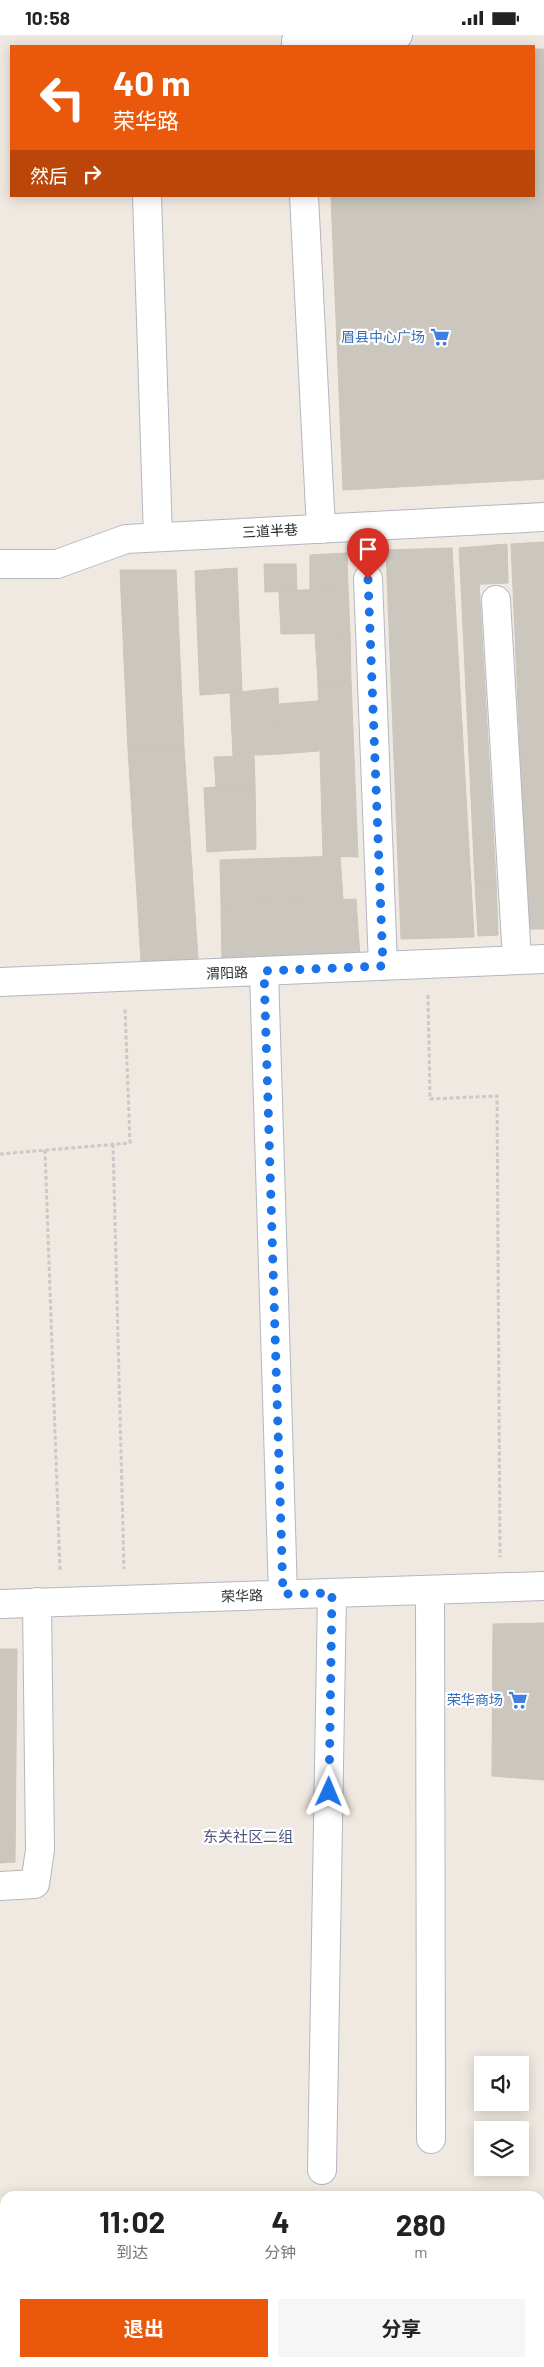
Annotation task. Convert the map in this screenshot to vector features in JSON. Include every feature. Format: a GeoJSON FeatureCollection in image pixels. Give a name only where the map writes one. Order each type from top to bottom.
{"type":"FeatureCollection","features":[{"type":"Feature","properties":{"kind":"street"},"geometry":{"type":"LineString","coordinates":[[296,45],[296,41],[398,35]]}},
{"type":"Feature","properties":{"kind":"street"},"geometry":{"type":"LineString","coordinates":[[146,197],[158,537]]}},
{"type":"Feature","properties":{"kind":"street"},"geometry":{"type":"LineString","coordinates":[[304,197],[321,529]]}},
{"type":"Feature","properties":{"kind":"street","name":"三道半巷"},"geometry":{"type":"LineString","coordinates":[[0,564],[57,564],[126,539],[544,517]]}},
{"type":"Feature","properties":{"kind":"street"},"geometry":{"type":"LineString","coordinates":[[368,579],[383,966]]}},
{"type":"Feature","properties":{"kind":"street"},"geometry":{"type":"LineString","coordinates":[[496,600],[517,960]]}},
{"type":"Feature","properties":{"kind":"street","name":"渭阳路"},"geometry":{"type":"LineString","coordinates":[[0,982],[544,959]]}},
{"type":"Feature","properties":{"kind":"street"},"geometry":{"type":"LineString","coordinates":[[264,971],[283,1594]]}},
{"type":"Feature","properties":{"kind":"street","name":"荣华路"},"geometry":{"type":"LineString","coordinates":[[0,1603],[544,1586]]}},
{"type":"Feature","properties":{"kind":"street"},"geometry":{"type":"LineString","coordinates":[[430,1590],[432,2139]]}},
{"type":"Feature","properties":{"kind":"street"},"geometry":{"type":"LineString","coordinates":[[322,2170],[332,1593]]}},
{"type":"Feature","properties":{"kind":"street"},"geometry":{"type":"LineString","coordinates":[[0,1885],[35,1884],[40,1850],[49,1602]]}},
{"type":"Feature","properties":{"kind":"path"},"geometry":{"type":"LineString","coordinates":[[427,963],[430,1099],[497,1096],[500,1588]]}},
{"type":"Feature","properties":{"kind":"path"},"geometry":{"type":"LineString","coordinates":[[0,1154],[130,1143],[124,976]]}},
{"type":"Feature","properties":{"kind":"path"},"geometry":{"type":"LineString","coordinates":[[113,1144],[124,1599]]}},
{"type":"Feature","properties":{"kind":"path"},"geometry":{"type":"LineString","coordinates":[[45,1150],[49,1602]]}},
{"type":"Feature","properties":{"kind":"building","name":"眉县中心广场"},"geometry":{"type":"Polygon","coordinates":[[[535,49],[544,49],[544,479],[343,490],[331,197],[535,197],[535,49]]]}},
{"type":"Feature","properties":{"kind":"building"},"geometry":{"type":"Polygon","coordinates":[[[544,542],[544,929],[528,929],[511,544],[544,542]]]}},
{"type":"Feature","properties":{"kind":"building"},"geometry":{"type":"Polygon","coordinates":[[[507,544],[508,583],[461,585],[459,548],[507,544]]]}},
{"type":"Feature","properties":{"kind":"building"},"geometry":{"type":"Polygon","coordinates":[[[452,548],[474,937],[401,939],[386,550],[452,548]]]}},
{"type":"Feature","properties":{"kind":"building"},"geometry":{"type":"Polygon","coordinates":[[[347,553],[348,588],[310,590],[310,555],[347,553]]]}},
{"type":"Feature","properties":{"kind":"building"},"geometry":{"type":"Polygon","coordinates":[[[264,564],[296,564],[297,591],[265,592],[264,564]]]}},
{"type":"Feature","properties":{"kind":"building"},"geometry":{"type":"Polygon","coordinates":[[[237,568],[242,692],[200,695],[195,571],[237,568]]]}},
{"type":"Feature","properties":{"kind":"building"},"geometry":{"type":"Polygon","coordinates":[[[120,570],[176,570],[184,747],[128,749],[120,570]]]}},
{"type":"Feature","properties":{"kind":"building"},"geometry":{"type":"Polygon","coordinates":[[[479,583],[496,880],[475,882],[461,585],[479,583]]]}},
{"type":"Feature","properties":{"kind":"building"},"geometry":{"type":"Polygon","coordinates":[[[348,588],[350,633],[281,634],[279,591],[348,588]]]}},
{"type":"Feature","properties":{"kind":"building"},"geometry":{"type":"Polygon","coordinates":[[[350,633],[351,680],[318,683],[315,634],[350,633]]]}},
{"type":"Feature","properties":{"kind":"building"},"geometry":{"type":"Polygon","coordinates":[[[351,680],[358,857],[323,856],[318,683],[351,680]]]}},
{"type":"Feature","properties":{"kind":"building"},"geometry":{"type":"Polygon","coordinates":[[[278,688],[280,754],[233,756],[230,693],[278,688]]]}},
{"type":"Feature","properties":{"kind":"building"},"geometry":{"type":"Polygon","coordinates":[[[318,701],[319,751],[280,754],[279,704],[318,701]]]}},
{"type":"Feature","properties":{"kind":"building"},"geometry":{"type":"Polygon","coordinates":[[[184,747],[198,959],[141,961],[128,749],[184,747]]]}},
{"type":"Feature","properties":{"kind":"building"},"geometry":{"type":"Polygon","coordinates":[[[254,756],[255,784],[216,787],[214,757],[254,756]]]}},
{"type":"Feature","properties":{"kind":"building"},"geometry":{"type":"Polygon","coordinates":[[[255,784],[256,849],[207,852],[204,788],[255,784]]]}},
{"type":"Feature","properties":{"kind":"building"},"geometry":{"type":"Polygon","coordinates":[[[340,856],[343,899],[221,905],[220,860],[340,856]]]}},
{"type":"Feature","properties":{"kind":"building"},"geometry":{"type":"Polygon","coordinates":[[[496,880],[498,935],[478,936],[475,882],[496,880]]]}},
{"type":"Feature","properties":{"kind":"building"},"geometry":{"type":"Polygon","coordinates":[[[356,899],[360,958],[222,964],[221,905],[356,899]]]}},
{"type":"Feature","properties":{"kind":"building","name":"荣华商场"},"geometry":{"type":"Polygon","coordinates":[[[544,1623],[544,1780],[492,1776],[493,1624],[544,1623]]]}},
{"type":"Feature","properties":{"kind":"building"},"geometry":{"type":"Polygon","coordinates":[[[0,1649],[17,1649],[15,1862],[0,1863],[0,1649]]]}},
{"type":"Feature","properties":{"kind":"place","name":"眉县中心广场"},"geometry":{"type":"Point","coordinates":[440,337]}},
{"type":"Feature","properties":{"kind":"place","name":"荣华商场"},"geometry":{"type":"Point","coordinates":[518,1700]}},
{"type":"Feature","properties":{"kind":"district","name":"东关社区二组"},"geometry":{"type":"Point","coordinates":[248,1837]}},
{"type":"Feature","properties":{"kind":"route"},"geometry":{"type":"LineString","coordinates":[[329,1792],[332,1593],[283,1594],[264,971],[383,966],[368,579]]}}]}
